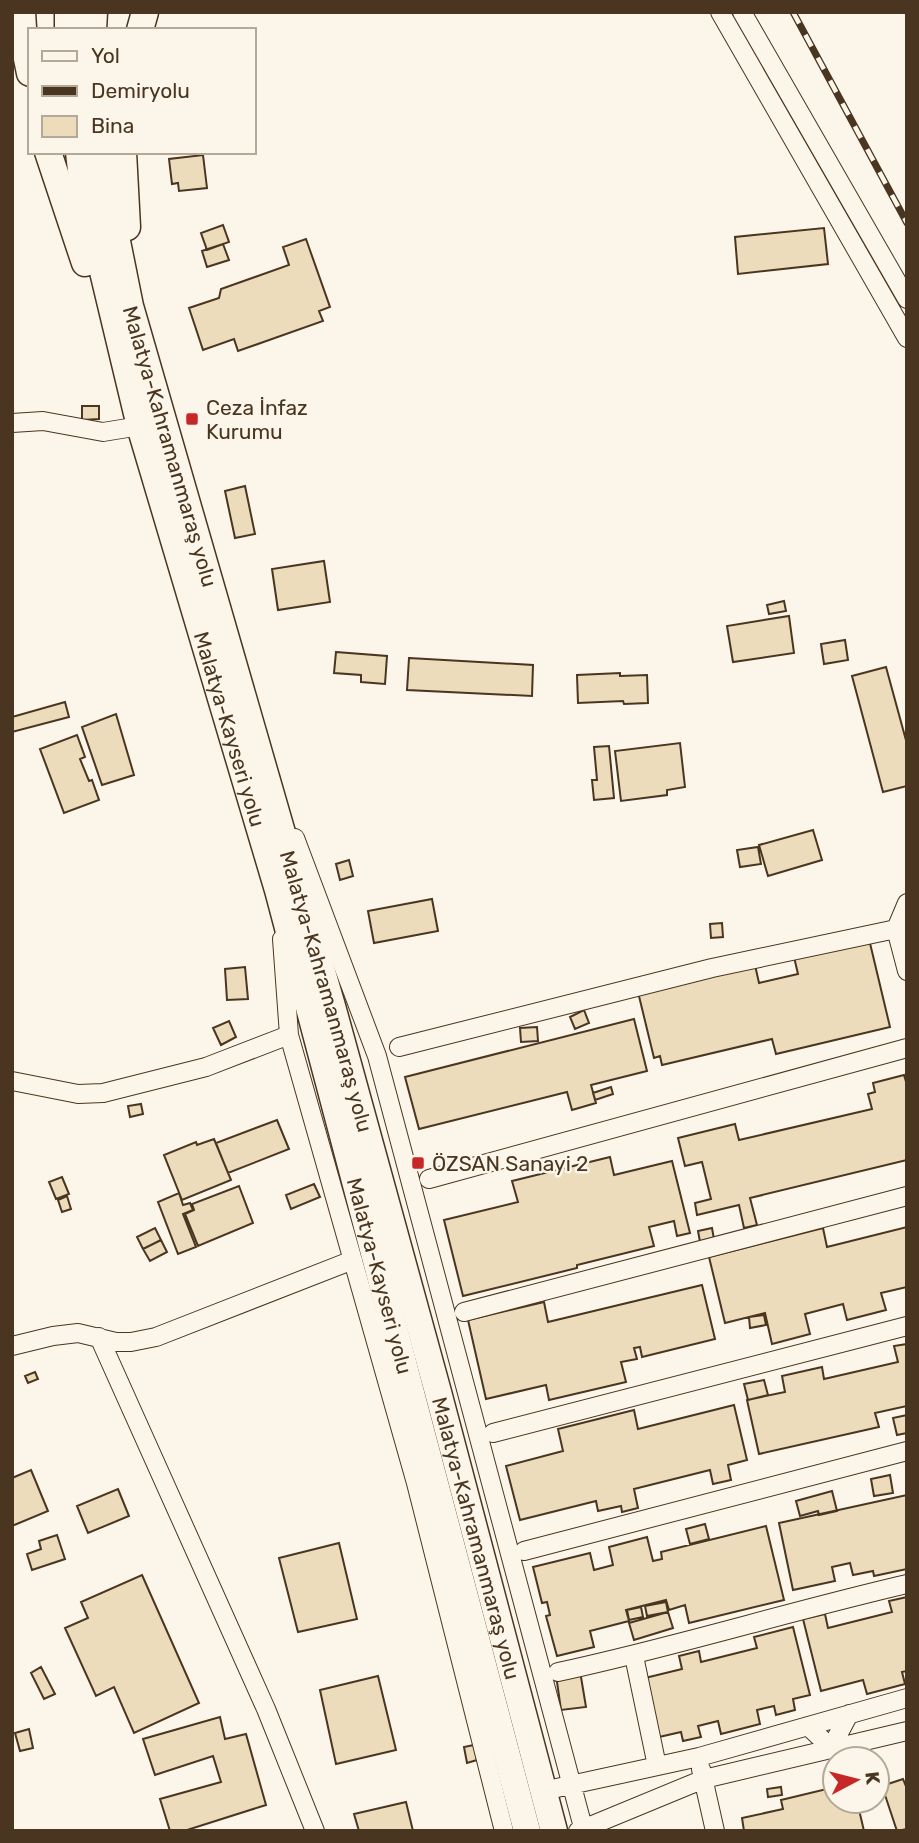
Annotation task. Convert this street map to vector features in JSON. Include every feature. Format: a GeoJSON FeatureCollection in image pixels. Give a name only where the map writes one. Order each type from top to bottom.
{"type":"FeatureCollection","features":[{"type":"Feature","properties":{"kind":"highway"},"geometry":{"type":"LineString","coordinates":[[22,12],[28,63]]}},
{"type":"Feature","properties":{"kind":"highway"},"geometry":{"type":"LineString","coordinates":[[49,154],[140,426]]}},
{"type":"Feature","properties":{"kind":"highway","name":"Malatya-Kayseri yolu"},"geometry":{"type":"LineString","coordinates":[[79,154],[83,188],[140,426],[278,890],[527,1831]]}},
{"type":"Feature","properties":{"kind":"highway","name":"Malatya-Kahramanmaraş yolu"},"geometry":{"type":"LineString","coordinates":[[99,154],[130,306],[257,740],[431,1366],[554,1831]]}},
{"type":"Feature","properties":{"kind":"highway"},"geometry":{"type":"LineString","coordinates":[[123,154],[130,306]]}},
{"type":"Feature","properties":{"kind":"street"},"geometry":{"type":"LineString","coordinates":[[720,12],[907,338]]}},
{"type":"Feature","properties":{"kind":"street"},"geometry":{"type":"LineString","coordinates":[[742,12],[907,299]]}},
{"type":"Feature","properties":{"kind":"street"},"geometry":{"type":"LineString","coordinates":[[12,423],[43,421],[103,432],[140,426]]}},
{"type":"Feature","properties":{"kind":"street"},"geometry":{"type":"LineString","coordinates":[[257,740],[377,1056],[510,1560],[573,1784],[582,1830],[704,1779],[821,1750]]}},
{"type":"Feature","properties":{"kind":"street"},"geometry":{"type":"LineString","coordinates":[[278,890],[289,1035],[416,1483],[504,1831]]}},
{"type":"Feature","properties":{"kind":"street"},"geometry":{"type":"LineString","coordinates":[[907,903],[901,925],[907,971]]}},
{"type":"Feature","properties":{"kind":"street"},"geometry":{"type":"LineString","coordinates":[[399,1047],[712,968],[901,925]]}},
{"type":"Feature","properties":{"kind":"street"},"geometry":{"type":"LineString","coordinates":[[13,1081],[78,1094],[103,1093],[206,1067],[289,1035]]}},
{"type":"Feature","properties":{"kind":"street"},"geometry":{"type":"LineString","coordinates":[[429,1179],[907,1048]]}},
{"type":"Feature","properties":{"kind":"street"},"geometry":{"type":"LineString","coordinates":[[464,1312],[907,1196]]}},
{"type":"Feature","properties":{"kind":"street"},"geometry":{"type":"LineString","coordinates":[[12,1346],[78,1333],[123,1342],[156,1337],[353,1260]]}},
{"type":"Feature","properties":{"kind":"street"},"geometry":{"type":"LineString","coordinates":[[492,1433],[907,1326]]}},
{"type":"Feature","properties":{"kind":"street"},"geometry":{"type":"LineString","coordinates":[[99,1337],[266,1709],[315,1831]]}},
{"type":"Feature","properties":{"kind":"street"},"geometry":{"type":"LineString","coordinates":[[524,1551],[907,1451]]}},
{"type":"Feature","properties":{"kind":"street"},"geometry":{"type":"LineString","coordinates":[[558,1672],[634,1656],[817,1605],[907,1584]]}},
{"type":"Feature","properties":{"kind":"street"},"geometry":{"type":"LineString","coordinates":[[634,1656],[657,1766]]}},
{"type":"Feature","properties":{"kind":"street"},"geometry":{"type":"LineString","coordinates":[[543,1791],[699,1757],[907,1698]]}},
{"type":"Feature","properties":{"kind":"street"},"geometry":{"type":"LineString","coordinates":[[833,1745],[849,1714]]}},
{"type":"Feature","properties":{"kind":"street"},"geometry":{"type":"LineString","coordinates":[[808,1726],[828,1745]]}},
{"type":"Feature","properties":{"kind":"street"},"geometry":{"type":"LineString","coordinates":[[844,1745],[907,1731]]}},
{"type":"Feature","properties":{"kind":"street"},"geometry":{"type":"LineString","coordinates":[[699,1757],[715,1831]]}},
{"type":"Feature","properties":{"kind":"building"},"geometry":{"type":"Polygon","coordinates":[[[203,155],[207,188],[179,191],[178,183],[172,184],[169,159],[203,155]]]}},
{"type":"Feature","properties":{"kind":"building"},"geometry":{"type":"Polygon","coordinates":[[[223,225],[229,242],[207,250],[201,233],[223,225]]]}},
{"type":"Feature","properties":{"kind":"building"},"geometry":{"type":"Polygon","coordinates":[[[824,228],[828,264],[738,274],[735,237],[824,228]]]}},
{"type":"Feature","properties":{"kind":"building"},"geometry":{"type":"Polygon","coordinates":[[[306,239],[330,307],[319,311],[323,321],[238,351],[234,339],[203,350],[189,308],[219,298],[221,289],[289,265],[283,247],[306,239]]]}},
{"type":"Feature","properties":{"kind":"building"},"geometry":{"type":"Polygon","coordinates":[[[223,244],[229,260],[207,267],[202,251],[223,244]]]}},
{"type":"Feature","properties":{"kind":"building"},"geometry":{"type":"Polygon","coordinates":[[[82,406],[99,406],[99,419],[82,420],[82,406]]]}},
{"type":"Feature","properties":{"kind":"building"},"geometry":{"type":"Polygon","coordinates":[[[245,486],[255,534],[235,538],[225,491],[245,486]]]}},
{"type":"Feature","properties":{"kind":"building"},"geometry":{"type":"Polygon","coordinates":[[[324,561],[330,602],[278,610],[272,569],[324,561]]]}},
{"type":"Feature","properties":{"kind":"building"},"geometry":{"type":"Polygon","coordinates":[[[784,601],[786,611],[769,614],[767,605],[784,601]]]}},
{"type":"Feature","properties":{"kind":"building"},"geometry":{"type":"Polygon","coordinates":[[[789,616],[794,653],[733,662],[727,626],[789,616]]]}},
{"type":"Feature","properties":{"kind":"building"},"geometry":{"type":"Polygon","coordinates":[[[845,640],[848,660],[824,664],[821,644],[845,640]]]}},
{"type":"Feature","properties":{"kind":"building"},"geometry":{"type":"Polygon","coordinates":[[[336,652],[387,656],[385,684],[361,682],[361,675],[334,673],[336,652]]]}},
{"type":"Feature","properties":{"kind":"building"},"geometry":{"type":"Polygon","coordinates":[[[409,658],[533,665],[532,696],[407,690],[409,658]]]}},
{"type":"Feature","properties":{"kind":"building"},"geometry":{"type":"Polygon","coordinates":[[[886,667],[907,744],[907,786],[883,792],[852,676],[886,667]]]}},
{"type":"Feature","properties":{"kind":"building"},"geometry":{"type":"Polygon","coordinates":[[[620,673],[620,676],[647,675],[648,703],[578,703],[577,675],[620,673]]]}},
{"type":"Feature","properties":{"kind":"building"},"geometry":{"type":"Polygon","coordinates":[[[65,702],[69,717],[12,732],[12,717],[65,702]]]}},
{"type":"Feature","properties":{"kind":"building"},"geometry":{"type":"Polygon","coordinates":[[[116,714],[134,775],[102,785],[82,727],[116,714]]]}},
{"type":"Feature","properties":{"kind":"building"},"geometry":{"type":"Polygon","coordinates":[[[77,735],[85,757],[80,759],[99,800],[64,813],[40,749],[77,735]]]}},
{"type":"Feature","properties":{"kind":"building"},"geometry":{"type":"Polygon","coordinates":[[[680,743],[685,787],[667,790],[667,795],[621,801],[615,751],[680,743]]]}},
{"type":"Feature","properties":{"kind":"building"},"geometry":{"type":"Polygon","coordinates":[[[609,746],[614,798],[594,800],[592,780],[597,780],[594,747],[609,746]]]}},
{"type":"Feature","properties":{"kind":"building"},"geometry":{"type":"Polygon","coordinates":[[[813,830],[822,860],[768,876],[759,845],[813,830]]]}},
{"type":"Feature","properties":{"kind":"building"},"geometry":{"type":"Polygon","coordinates":[[[758,847],[761,864],[740,867],[737,850],[758,847]]]}},
{"type":"Feature","properties":{"kind":"building"},"geometry":{"type":"Polygon","coordinates":[[[349,860],[353,876],[340,880],[336,864],[349,860]]]}},
{"type":"Feature","properties":{"kind":"building"},"geometry":{"type":"Polygon","coordinates":[[[432,899],[438,931],[374,943],[368,911],[432,899]]]}},
{"type":"Feature","properties":{"kind":"building"},"geometry":{"type":"Polygon","coordinates":[[[722,923],[723,937],[711,938],[710,924],[722,923]]]}},
{"type":"Feature","properties":{"kind":"building"},"geometry":{"type":"Polygon","coordinates":[[[869,939],[890,1027],[776,1054],[772,1039],[662,1065],[660,1056],[654,1058],[638,992],[755,965],[759,983],[798,974],[794,957],[869,939]]]}},
{"type":"Feature","properties":{"kind":"building"},"geometry":{"type":"Polygon","coordinates":[[[245,967],[248,999],[227,1000],[225,969],[245,967]]]}},
{"type":"Feature","properties":{"kind":"building"},"geometry":{"type":"Polygon","coordinates":[[[584,1010],[589,1023],[575,1029],[570,1017],[584,1010]]]}},
{"type":"Feature","properties":{"kind":"building"},"geometry":{"type":"Polygon","coordinates":[[[634,1019],[647,1071],[591,1085],[596,1103],[572,1110],[567,1092],[419,1129],[405,1077],[634,1019]]]}},
{"type":"Feature","properties":{"kind":"building"},"geometry":{"type":"Polygon","coordinates":[[[229,1021],[236,1037],[221,1045],[213,1028],[229,1021]]]}},
{"type":"Feature","properties":{"kind":"building"},"geometry":{"type":"Polygon","coordinates":[[[537,1027],[538,1041],[521,1042],[520,1028],[537,1027]]]}},
{"type":"Feature","properties":{"kind":"building"},"geometry":{"type":"Polygon","coordinates":[[[904,1075],[907,1085],[907,1160],[750,1198],[757,1225],[744,1228],[739,1205],[697,1215],[695,1203],[711,1199],[702,1162],[685,1166],[678,1138],[735,1124],[739,1140],[872,1109],[868,1094],[875,1092],[873,1083],[904,1075]]]}},
{"type":"Feature","properties":{"kind":"building"},"geometry":{"type":"Polygon","coordinates":[[[611,1087],[613,1094],[595,1100],[593,1093],[611,1087]]]}},
{"type":"Feature","properties":{"kind":"building"},"geometry":{"type":"Polygon","coordinates":[[[141,1104],[143,1114],[130,1117],[128,1106],[141,1104]]]}},
{"type":"Feature","properties":{"kind":"building"},"geometry":{"type":"Polygon","coordinates":[[[277,1120],[289,1149],[228,1173],[216,1143],[277,1120]]]}},
{"type":"Feature","properties":{"kind":"building"},"geometry":{"type":"Polygon","coordinates":[[[214,1139],[231,1180],[182,1200],[164,1155],[196,1142],[197,1145],[214,1139]]]}},
{"type":"Feature","properties":{"kind":"building"},"geometry":{"type":"Polygon","coordinates":[[[610,1157],[614,1175],[672,1161],[690,1233],[677,1236],[674,1221],[649,1227],[654,1246],[463,1296],[444,1220],[518,1202],[512,1181],[610,1157]]]}},
{"type":"Feature","properties":{"kind":"building"},"geometry":{"type":"Polygon","coordinates":[[[62,1177],[69,1194],[56,1199],[49,1182],[62,1177]]]}},
{"type":"Feature","properties":{"kind":"building"},"geometry":{"type":"Polygon","coordinates":[[[314,1184],[320,1197],[291,1209],[286,1195],[314,1184]]]}},
{"type":"Feature","properties":{"kind":"building"},"geometry":{"type":"Polygon","coordinates":[[[239,1186],[253,1223],[198,1246],[185,1214],[194,1210],[192,1204],[239,1186]]]}},
{"type":"Feature","properties":{"kind":"building"},"geometry":{"type":"Polygon","coordinates":[[[179,1193],[183,1205],[190,1203],[193,1210],[183,1214],[196,1247],[178,1254],[158,1202],[179,1193]]]}},
{"type":"Feature","properties":{"kind":"building"},"geometry":{"type":"Polygon","coordinates":[[[67,1196],[71,1209],[62,1212],[58,1200],[67,1196]]]}},
{"type":"Feature","properties":{"kind":"building"},"geometry":{"type":"Polygon","coordinates":[[[907,1227],[907,1287],[881,1293],[886,1310],[847,1320],[843,1304],[805,1314],[810,1334],[772,1344],[765,1313],[725,1323],[709,1257],[823,1228],[827,1247],[907,1227]]]}},
{"type":"Feature","properties":{"kind":"building"},"geometry":{"type":"Polygon","coordinates":[[[155,1228],[161,1240],[143,1249],[137,1237],[155,1228]]]}},
{"type":"Feature","properties":{"kind":"building"},"geometry":{"type":"Polygon","coordinates":[[[712,1228],[715,1245],[701,1247],[698,1231],[712,1228]]]}},
{"type":"Feature","properties":{"kind":"building"},"geometry":{"type":"Polygon","coordinates":[[[161,1240],[167,1252],[150,1261],[143,1249],[161,1240]]]}},
{"type":"Feature","properties":{"kind":"building"},"geometry":{"type":"Polygon","coordinates":[[[702,1285],[715,1339],[642,1357],[640,1347],[634,1348],[637,1359],[621,1362],[626,1382],[549,1400],[546,1385],[486,1399],[468,1320],[544,1302],[548,1322],[702,1285]]]}},
{"type":"Feature","properties":{"kind":"building"},"geometry":{"type":"Polygon","coordinates":[[[764,1315],[766,1325],[750,1328],[749,1317],[764,1315]]]}},
{"type":"Feature","properties":{"kind":"building"},"geometry":{"type":"Polygon","coordinates":[[[907,1344],[907,1406],[875,1413],[879,1427],[759,1454],[747,1400],[785,1392],[782,1376],[822,1367],[824,1379],[898,1362],[894,1346],[907,1344]]]}},
{"type":"Feature","properties":{"kind":"building"},"geometry":{"type":"Polygon","coordinates":[[[35,1372],[38,1379],[28,1383],[25,1376],[35,1372]]]}},
{"type":"Feature","properties":{"kind":"building"},"geometry":{"type":"Polygon","coordinates":[[[764,1380],[768,1395],[748,1400],[744,1384],[764,1380]]]}},
{"type":"Feature","properties":{"kind":"building"},"geometry":{"type":"Polygon","coordinates":[[[734,1405],[747,1460],[728,1465],[731,1480],[713,1484],[710,1470],[634,1489],[638,1508],[622,1512],[621,1506],[598,1511],[596,1501],[520,1520],[506,1466],[563,1451],[558,1429],[634,1410],[638,1429],[734,1405]]]}},
{"type":"Feature","properties":{"kind":"building"},"geometry":{"type":"Polygon","coordinates":[[[907,1415],[907,1433],[897,1435],[893,1418],[907,1415]]]}},
{"type":"Feature","properties":{"kind":"building"},"geometry":{"type":"Polygon","coordinates":[[[31,1470],[48,1511],[12,1526],[12,1478],[31,1470]]]}},
{"type":"Feature","properties":{"kind":"building"},"geometry":{"type":"Polygon","coordinates":[[[890,1475],[893,1493],[874,1496],[871,1479],[890,1475]]]}},
{"type":"Feature","properties":{"kind":"building"},"geometry":{"type":"Polygon","coordinates":[[[118,1489],[129,1516],[88,1533],[77,1506],[118,1489]]]}},
{"type":"Feature","properties":{"kind":"building"},"geometry":{"type":"Polygon","coordinates":[[[832,1491],[837,1511],[819,1515],[818,1511],[800,1516],[796,1501],[832,1491]]]}},
{"type":"Feature","properties":{"kind":"building"},"geometry":{"type":"Polygon","coordinates":[[[907,1495],[907,1569],[874,1576],[873,1571],[853,1575],[850,1563],[832,1567],[835,1581],[793,1590],[779,1523],[907,1495]]]}},
{"type":"Feature","properties":{"kind":"building"},"geometry":{"type":"Polygon","coordinates":[[[705,1524],[709,1539],[690,1544],[686,1529],[705,1524]]]}},
{"type":"Feature","properties":{"kind":"building"},"geometry":{"type":"Polygon","coordinates":[[[766,1526],[784,1600],[689,1623],[685,1605],[669,1610],[666,1600],[626,1610],[629,1621],[590,1631],[594,1647],[557,1656],[546,1616],[550,1615],[547,1602],[542,1603],[533,1567],[590,1553],[594,1570],[613,1565],[609,1547],[647,1537],[653,1561],[662,1559],[661,1552],[766,1526]]]}},
{"type":"Feature","properties":{"kind":"building"},"geometry":{"type":"Polygon","coordinates":[[[57,1535],[65,1559],[32,1570],[27,1554],[41,1549],[39,1541],[57,1535]]]}},
{"type":"Feature","properties":{"kind":"building"},"geometry":{"type":"Polygon","coordinates":[[[339,1543],[357,1619],[298,1632],[279,1558],[339,1543]]]}},
{"type":"Feature","properties":{"kind":"building"},"geometry":{"type":"Polygon","coordinates":[[[142,1575],[199,1703],[134,1733],[114,1687],[96,1696],[65,1628],[88,1618],[81,1602],[142,1575]]]}},
{"type":"Feature","properties":{"kind":"building"},"geometry":{"type":"Polygon","coordinates":[[[907,1597],[907,1671],[902,1672],[905,1684],[867,1694],[863,1680],[821,1691],[803,1619],[825,1614],[828,1628],[892,1612],[889,1601],[907,1597]]]}},
{"type":"Feature","properties":{"kind":"building"},"geometry":{"type":"Polygon","coordinates":[[[666,1602],[668,1612],[647,1616],[645,1606],[666,1602]]]}},
{"type":"Feature","properties":{"kind":"building"},"geometry":{"type":"Polygon","coordinates":[[[641,1607],[643,1617],[629,1620],[627,1610],[641,1607]]]}},
{"type":"Feature","properties":{"kind":"building"},"geometry":{"type":"Polygon","coordinates":[[[668,1612],[673,1628],[634,1640],[629,1623],[668,1612]]]}},
{"type":"Feature","properties":{"kind":"building"},"geometry":{"type":"Polygon","coordinates":[[[793,1627],[810,1695],[793,1699],[795,1710],[776,1715],[774,1706],[757,1710],[760,1724],[721,1734],[718,1721],[698,1726],[701,1737],[683,1741],[681,1732],[659,1737],[645,1678],[682,1669],[679,1656],[699,1651],[701,1662],[757,1648],[754,1637],[793,1627]]]}},
{"type":"Feature","properties":{"kind":"building"},"geometry":{"type":"Polygon","coordinates":[[[41,1667],[55,1694],[44,1699],[31,1673],[41,1667]]]}},
{"type":"Feature","properties":{"kind":"building"},"geometry":{"type":"Polygon","coordinates":[[[580,1671],[586,1707],[561,1710],[556,1675],[580,1671]]]}},
{"type":"Feature","properties":{"kind":"building"},"geometry":{"type":"Polygon","coordinates":[[[378,1676],[396,1750],[336,1764],[320,1690],[378,1676]]]}},
{"type":"Feature","properties":{"kind":"building"},"geometry":{"type":"Polygon","coordinates":[[[220,1717],[225,1739],[246,1734],[266,1805],[184,1831],[170,1831],[160,1799],[221,1782],[213,1756],[155,1775],[143,1739],[220,1717]]]}},
{"type":"Feature","properties":{"kind":"building"},"geometry":{"type":"Polygon","coordinates":[[[29,1729],[33,1748],[20,1751],[15,1733],[29,1729]]]}},
{"type":"Feature","properties":{"kind":"building"},"geometry":{"type":"Polygon","coordinates":[[[474,1745],[477,1760],[467,1763],[464,1747],[474,1745]]]}},
{"type":"Feature","properties":{"kind":"building"},"geometry":{"type":"Polygon","coordinates":[[[903,1779],[907,1789],[907,1829],[897,1831],[891,1813],[891,1783],[903,1779]]]}},
{"type":"Feature","properties":{"kind":"building"},"geometry":{"type":"Polygon","coordinates":[[[781,1787],[782,1795],[768,1797],[767,1789],[781,1787]]]}},
{"type":"Feature","properties":{"kind":"building"},"geometry":{"type":"Polygon","coordinates":[[[821,1790],[821,1815],[860,1815],[864,1831],[744,1831],[742,1818],[783,1809],[781,1800],[821,1790]]]}},
{"type":"Feature","properties":{"kind":"building"},"geometry":{"type":"Polygon","coordinates":[[[406,1802],[413,1831],[359,1831],[354,1814],[406,1802]]]}},
{"type":"Feature","properties":{"kind":"railway"},"geometry":{"type":"LineString","coordinates":[[793,12],[907,223]]}},
{"type":"Feature","properties":{"kind":"place","name":"Ceza İnfaz Kurumu"},"geometry":{"type":"Point","coordinates":[192,419]}},
{"type":"Feature","properties":{"kind":"place","name":"ÖZSAN Sanayi 2"},"geometry":{"type":"Point","coordinates":[418,1163]}}]}
